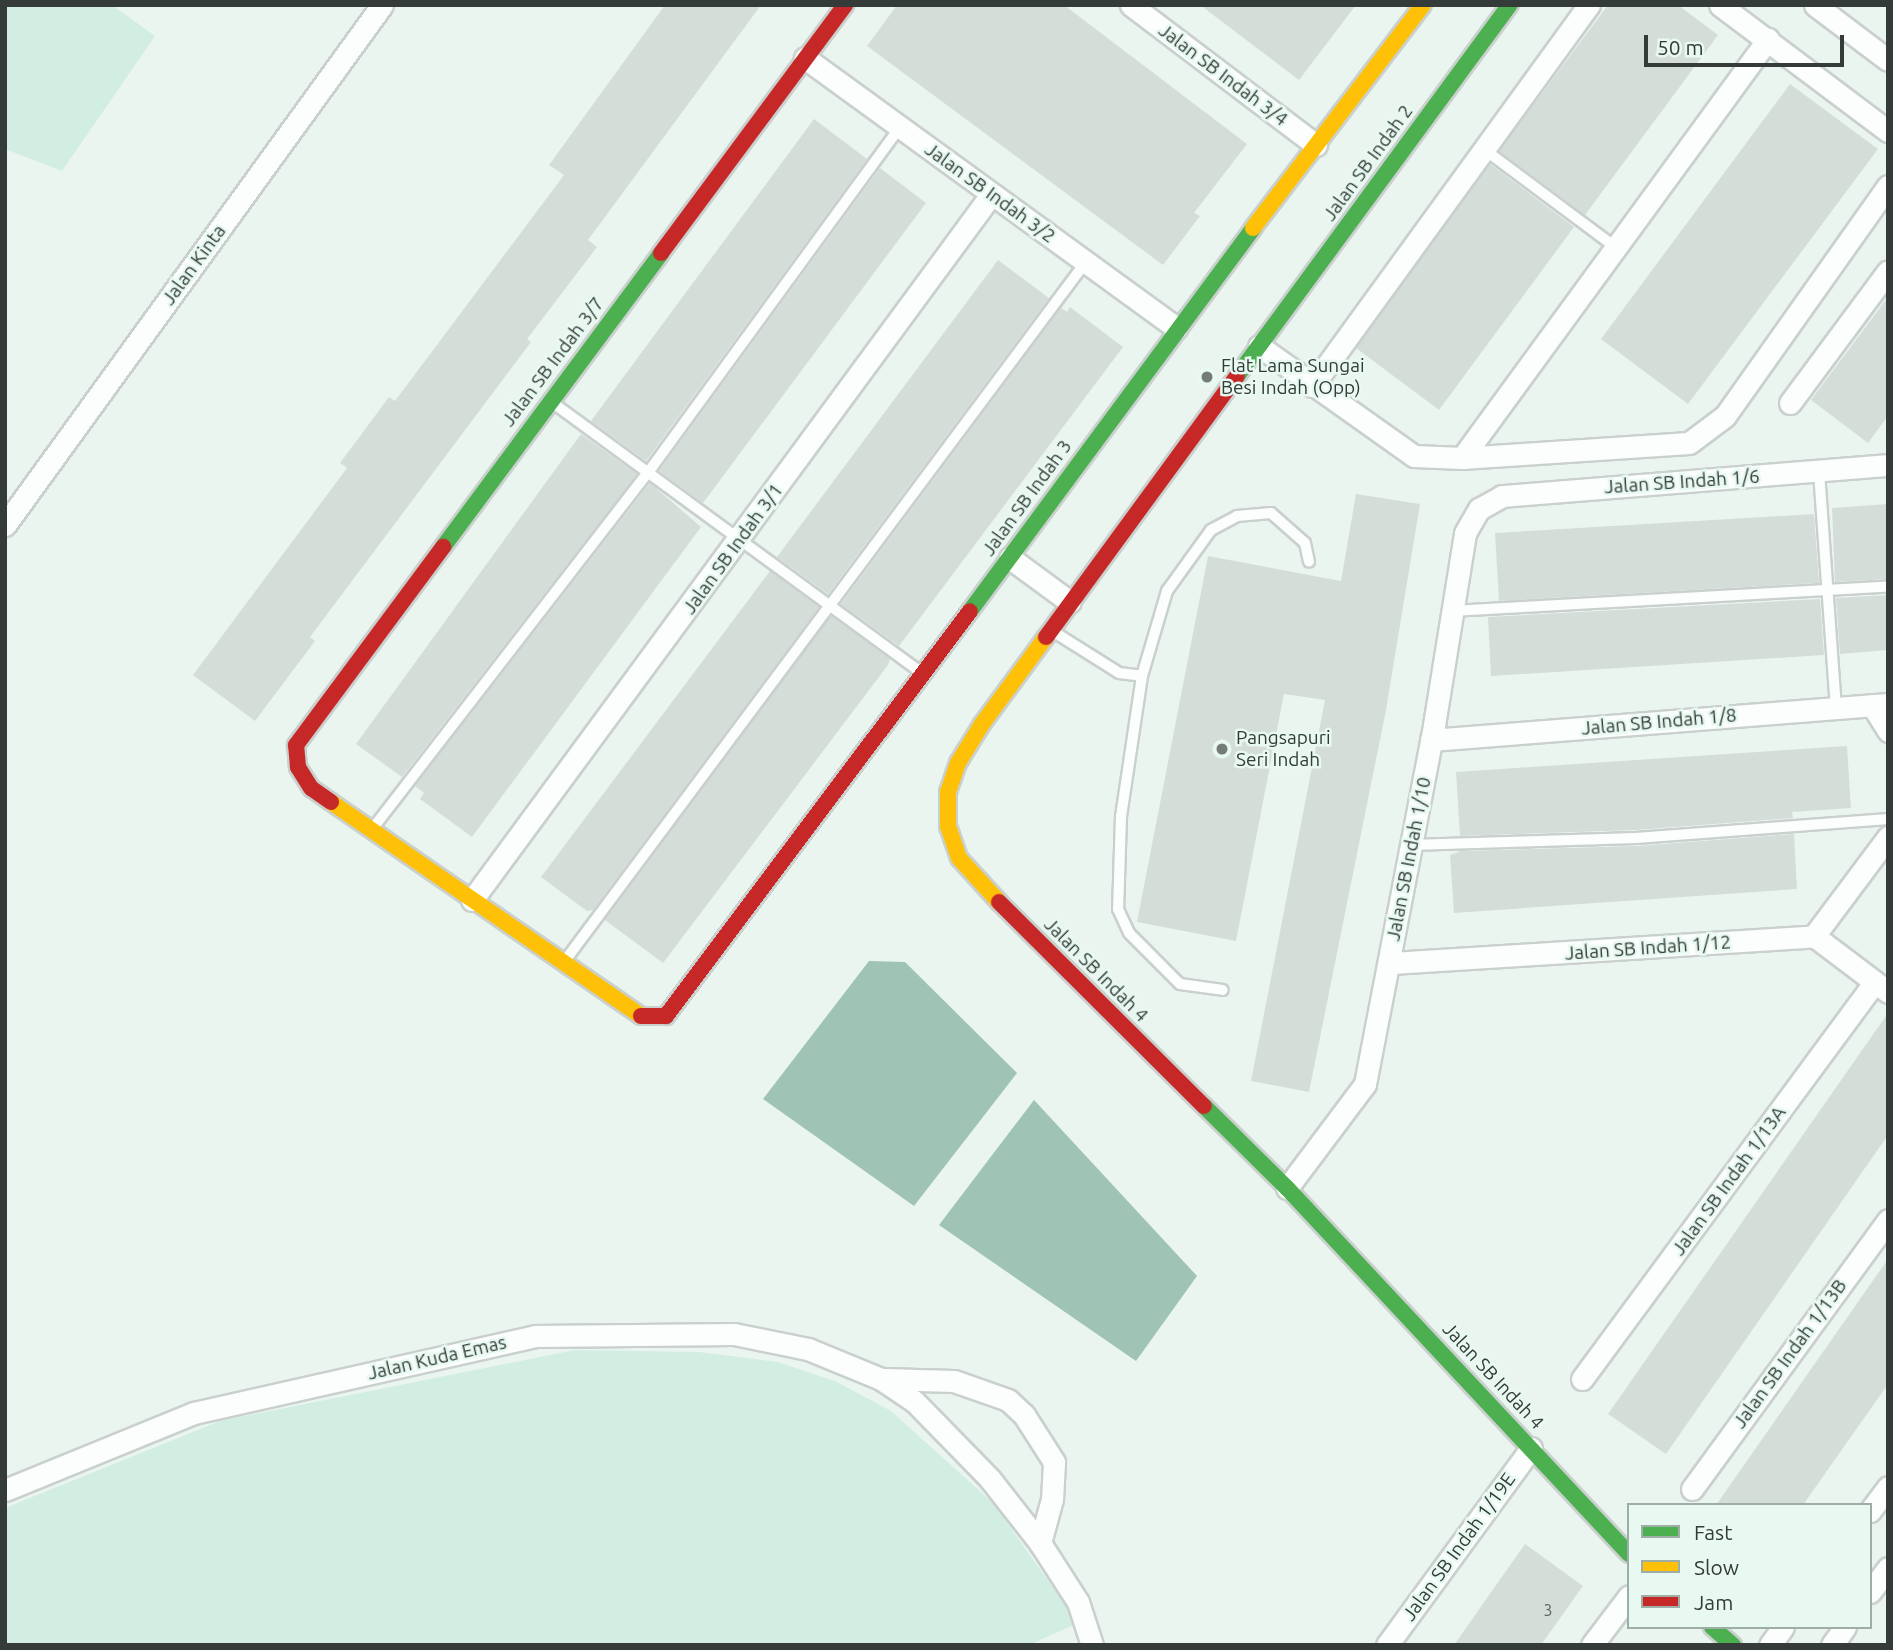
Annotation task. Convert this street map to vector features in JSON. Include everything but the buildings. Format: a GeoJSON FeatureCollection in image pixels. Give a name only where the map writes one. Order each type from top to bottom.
{"type":"FeatureCollection","features":[{"type":"Feature","properties":{"kind":"street","name":"Jalan Kinta"},"geometry":{"type":"LineString","coordinates":[[5,525],[382,5]]}},
{"type":"Feature","properties":{"kind":"street","name":"Jalan SB Indah 3/7"},"geometry":{"type":"LineString","coordinates":[[372,830],[311,788],[298,767],[296,745],[845,5]]}},
{"type":"Feature","properties":{"kind":"street","name":"Jalan SB Indah 3/4"},"geometry":{"type":"LineString","coordinates":[[1131,5],[1316,145]]}},
{"type":"Feature","properties":{"kind":"street","name":"Jalan SB Indah 3"},"geometry":{"type":"LineString","coordinates":[[562,964],[637,1016],[666,1016],[921,672],[1010,558],[1176,328],[1423,5]]}},
{"type":"Feature","properties":{"kind":"street","name":"Jalan SB Indah 2"},"geometry":{"type":"LineString","coordinates":[[1259,346],[1510,5]]}},
{"type":"Feature","properties":{"kind":"street"},"geometry":{"type":"LineString","coordinates":[[1312,386],[1590,5]]}},
{"type":"Feature","properties":{"kind":"street"},"geometry":{"type":"LineString","coordinates":[[1720,5],[1888,131]]}},
{"type":"Feature","properties":{"kind":"street"},"geometry":{"type":"LineString","coordinates":[[1827,9],[1888,60]]}},
{"type":"Feature","properties":{"kind":"street"},"geometry":{"type":"LineString","coordinates":[[1462,457],[1768,39]]}},
{"type":"Feature","properties":{"kind":"street","name":"Jalan SB Indah 3/2"},"geometry":{"type":"LineString","coordinates":[[805,58],[990,196],[1176,328]]}},
{"type":"Feature","properties":{"kind":"street"},"geometry":{"type":"LineString","coordinates":[[1259,346],[1414,456],[1462,457],[1689,443],[1725,416],[1888,186]]}},
{"type":"Feature","properties":{"kind":"street","name":"Jalan SB Indah 3/1"},"geometry":{"type":"LineString","coordinates":[[472,900],[740,541],[990,196]]}},
{"type":"Feature","properties":{"kind":"street"},"geometry":{"type":"LineString","coordinates":[[1790,403],[1888,271]]}},
{"type":"Feature","properties":{"kind":"street","name":"Jalan SB Indah 4"},"geometry":{"type":"LineString","coordinates":[[1259,346],[1049,629],[958,763],[948,792],[948,826],[959,858],[1287,1188],[1627,1551]]}},
{"type":"Feature","properties":{"kind":"street","name":"Jalan SB Indah 1/6"},"geometry":{"type":"LineString","coordinates":[[1479,509],[1502,496],[1888,465]]}},
{"type":"Feature","properties":{"kind":"street","name":"Jalan SB Indah 1/10"},"geometry":{"type":"LineString","coordinates":[[1287,1188],[1365,1084],[1431,740],[1465,533],[1479,509]]}},
{"type":"Feature","properties":{"kind":"street"},"geometry":{"type":"LineString","coordinates":[[1010,558],[1070,602]]}},
{"type":"Feature","properties":{"kind":"street"},"geometry":{"type":"LineString","coordinates":[[1880,704],[1888,731]]}},
{"type":"Feature","properties":{"kind":"street","name":"Jalan SB Indah 1/8"},"geometry":{"type":"LineString","coordinates":[[1431,740],[1880,704]]}},
{"type":"Feature","properties":{"kind":"street"},"geometry":{"type":"LineString","coordinates":[[372,830],[562,964]]}},
{"type":"Feature","properties":{"kind":"street"},"geometry":{"type":"LineString","coordinates":[[1881,987],[1814,936],[1888,837]]}},
{"type":"Feature","properties":{"kind":"street","name":"Jalan SB Indah 1/12"},"geometry":{"type":"LineString","coordinates":[[1390,963],[1814,936]]}},
{"type":"Feature","properties":{"kind":"street","name":"Jalan SB Indah 1/13A"},"geometry":{"type":"LineString","coordinates":[[1582,1379],[1881,987]]}},
{"type":"Feature","properties":{"kind":"street","name":"Jalan SB Indah 1/13B"},"geometry":{"type":"LineString","coordinates":[[1692,1489],[1888,1220]]}},
{"type":"Feature","properties":{"kind":"street","name":"Jalan Kuda Emas"},"geometry":{"type":"LineString","coordinates":[[5,1490],[194,1413],[535,1336],[734,1334],[808,1349],[881,1379],[914,1401],[990,1479],[1040,1543],[1078,1602],[1087,1644]]}},
{"type":"Feature","properties":{"kind":"street","name":"Jalan Kuda Emas"},"geometry":{"type":"LineString","coordinates":[[881,1379],[954,1381],[1008,1400],[1024,1415],[1054,1462],[1052,1499],[1040,1543]]}},
{"type":"Feature","properties":{"kind":"street","name":"Jalan SB Indah 1/19E"},"geometry":{"type":"LineString","coordinates":[[1387,1645],[1531,1448]]}},
{"type":"Feature","properties":{"kind":"street"},"geometry":{"type":"LineString","coordinates":[[1872,1508],[1888,1487]]}},
{"type":"Feature","properties":{"kind":"street"},"geometry":{"type":"LineString","coordinates":[[1872,1589],[1888,1568]]}},
{"type":"Feature","properties":{"kind":"street"},"geometry":{"type":"LineString","coordinates":[[1602,1641],[1627,1599]]}},
{"type":"Feature","properties":{"kind":"street"},"geometry":{"type":"LineString","coordinates":[[1714,1629],[1733,1645]]}},
{"type":"Feature","properties":{"kind":"street"},"geometry":{"type":"LineString","coordinates":[[1770,1645],[1782,1629]]}},
{"type":"Feature","properties":{"kind":"lane"},"geometry":{"type":"LineString","coordinates":[[372,830],[647,474],[900,127]]}},
{"type":"Feature","properties":{"kind":"lane"},"geometry":{"type":"LineString","coordinates":[[1485,150],[1615,247]]}},
{"type":"Feature","properties":{"kind":"lane"},"geometry":{"type":"LineString","coordinates":[[562,964],[1085,263]]}},
{"type":"Feature","properties":{"kind":"lane"},"geometry":{"type":"LineString","coordinates":[[550,401],[921,672]]}},
{"type":"Feature","properties":{"kind":"lane"},"geometry":{"type":"LineString","coordinates":[[1819,472],[1836,708]]}},
{"type":"Feature","properties":{"kind":"lane"},"geometry":{"type":"LineString","coordinates":[[1223,990],[1180,984],[1129,933],[1118,909],[1121,816],[1142,676],[1167,592],[1211,530],[1237,516],[1271,513],[1305,543],[1309,562]]}},
{"type":"Feature","properties":{"kind":"lane"},"geometry":{"type":"LineString","coordinates":[[1452,611],[1888,587]]}},
{"type":"Feature","properties":{"kind":"lane"},"geometry":{"type":"LineString","coordinates":[[1049,629],[1119,673],[1142,676]]}},
{"type":"Feature","properties":{"kind":"lane"},"geometry":{"type":"LineString","coordinates":[[1411,845],[1636,838],[1888,819]]}},
{"type":"Feature","properties":{"kind":"shaded area"},"geometry":{"type":"Polygon","coordinates":[[[5,5],[112,5],[155,36],[62,171],[5,149],[5,5]]]}},
{"type":"Feature","properties":{"kind":"shaded area"},"geometry":{"type":"Polygon","coordinates":[[[869,961],[905,962],[1017,1073],[914,1206],[763,1099],[869,961]]]}},
{"type":"Feature","properties":{"kind":"shaded area"},"geometry":{"type":"Polygon","coordinates":[[[1034,1100],[1197,1276],[1136,1361],[939,1225],[1034,1100]]]}},
{"type":"Feature","properties":{"kind":"shaded area"},"geometry":{"type":"Polygon","coordinates":[[[575,1350],[699,1352],[778,1362],[837,1382],[891,1411],[993,1503],[1078,1623],[1029,1645],[5,1645],[5,1508],[220,1421],[575,1350]]]}},
{"type":"Feature","properties":{"kind":"traffic: fast"},"geometry":{"type":"LineString","coordinates":[[1237,376],[1510,5]]}},
{"type":"Feature","properties":{"kind":"traffic: fast"},"geometry":{"type":"LineString","coordinates":[[970,611],[1253,228]]}},
{"type":"Feature","properties":{"kind":"traffic: fast"},"geometry":{"type":"LineString","coordinates":[[443,547],[661,253]]}},
{"type":"Feature","properties":{"kind":"traffic: fast"},"geometry":{"type":"LineString","coordinates":[[1204,1106],[1287,1188],[1627,1552]]}},
{"type":"Feature","properties":{"kind":"traffic: fast"},"geometry":{"type":"LineString","coordinates":[[1714,1629],[1733,1645]]}},
{"type":"Feature","properties":{"kind":"traffic: slow"},"geometry":{"type":"LineString","coordinates":[[1253,228],[1423,5]]}},
{"type":"Feature","properties":{"kind":"traffic: slow"},"geometry":{"type":"LineString","coordinates":[[999,902],[959,858],[948,826],[948,792],[958,763],[982,724],[1046,637]]}},
{"type":"Feature","properties":{"kind":"traffic: slow"},"geometry":{"type":"LineString","coordinates":[[331,802],[641,1016]]}},
{"type":"Feature","properties":{"kind":"traffic: jam"},"geometry":{"type":"LineString","coordinates":[[661,253],[845,5]]}},
{"type":"Feature","properties":{"kind":"traffic: jam"},"geometry":{"type":"LineString","coordinates":[[1046,637],[1237,376]]}},
{"type":"Feature","properties":{"kind":"traffic: jam"},"geometry":{"type":"LineString","coordinates":[[331,802],[311,788],[298,767],[296,745],[443,547]]}},
{"type":"Feature","properties":{"kind":"traffic: jam"},"geometry":{"type":"LineString","coordinates":[[641,1016],[666,1016],[970,611]]}},
{"type":"Feature","properties":{"kind":"traffic: jam"},"geometry":{"type":"LineString","coordinates":[[999,902],[1204,1106]]}},
{"type":"Feature","properties":{"kind":"place","name":"Flat Lama Sungai Besi Indah (Opp)"},"geometry":{"type":"Point","coordinates":[1207,377]}},
{"type":"Feature","properties":{"kind":"place","name":"Pangsapuri Seri Indah"},"geometry":{"type":"Point","coordinates":[1222,749]}}]}
